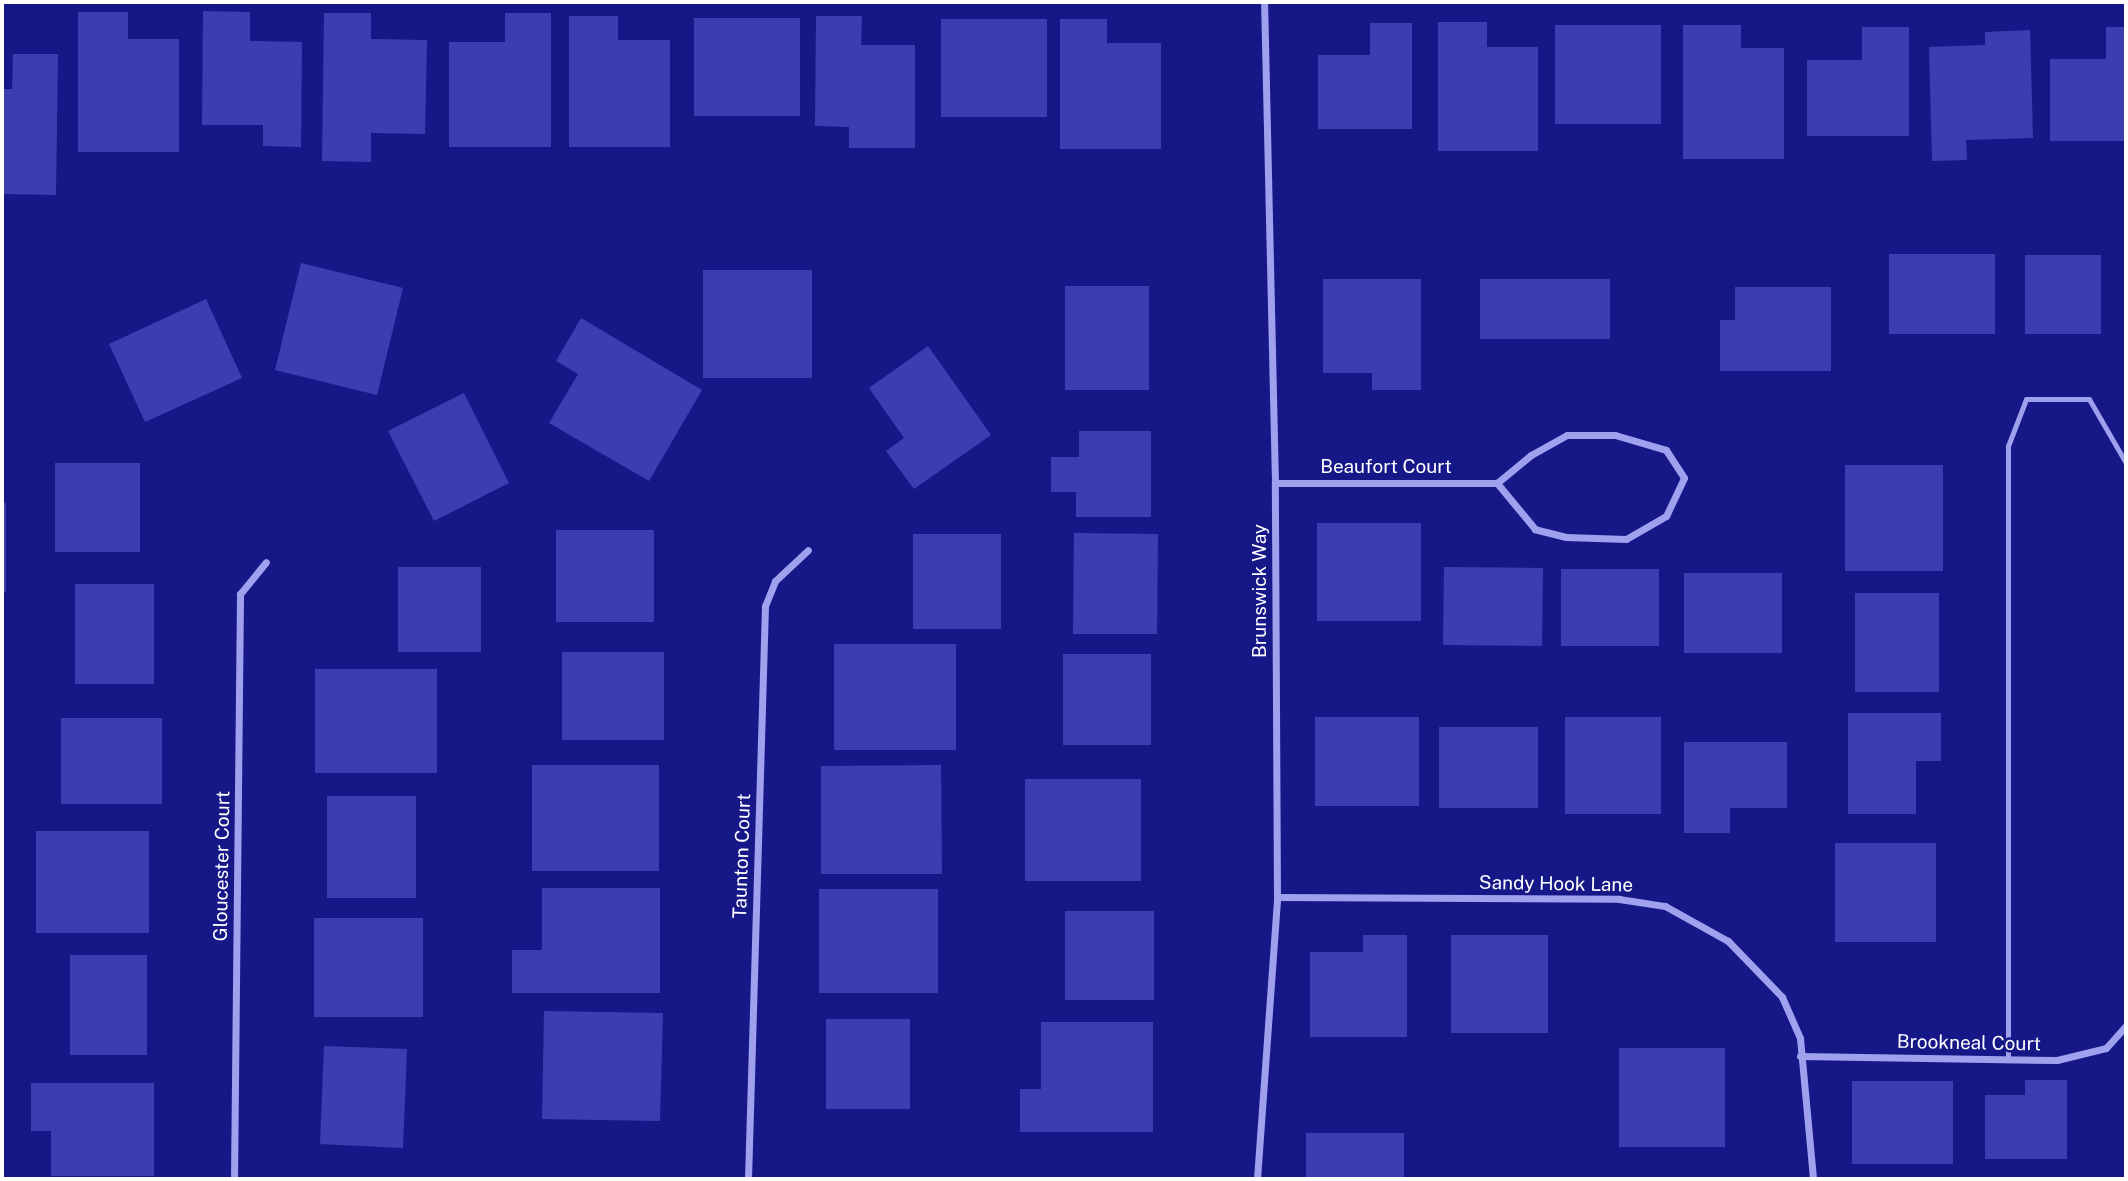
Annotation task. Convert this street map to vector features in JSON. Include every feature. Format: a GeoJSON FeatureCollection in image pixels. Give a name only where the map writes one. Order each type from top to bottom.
{"type":"FeatureCollection","features":[{"type":"Feature","properties":{"kind":"street","name":"Brunswick Way"},"geometry":{"type":"LineString","coordinates":[[1257,1179],[1276,897],[1275,483],[1265,2]]}},
{"type":"Feature","properties":{"kind":"street"},"geometry":{"type":"LineString","coordinates":[[1567,435],[1615,435],[1666,450],[1684,478],[1666,516],[1626,539],[1566,537],[1535,529],[1497,483],[1531,455],[1567,435]]}},
{"type":"Feature","properties":{"kind":"street","name":"Beaufort Court"},"geometry":{"type":"LineString","coordinates":[[1275,483],[1497,483]]}},
{"type":"Feature","properties":{"kind":"street","name":"Taunton Court"},"geometry":{"type":"LineString","coordinates":[[748,1179],[765,606],[775,581],[808,550]]}},
{"type":"Feature","properties":{"kind":"street","name":"Gloucester Court"},"geometry":{"type":"LineString","coordinates":[[234,1179],[240,594],[266,562]]}},
{"type":"Feature","properties":{"kind":"street","name":"Sandy Hook Lane"},"geometry":{"type":"LineString","coordinates":[[1276,897],[1619,899],[1665,906],[1728,941],[1782,997],[1800,1038],[1800,1056],[1812,1136],[1813,1179]]}},
{"type":"Feature","properties":{"kind":"street","name":"Brookneal Court"},"geometry":{"type":"LineString","coordinates":[[1800,1056],[2057,1060],[2106,1048],[2126,1026]]}},
{"type":"Feature","properties":{"kind":"lane"},"geometry":{"type":"LineString","coordinates":[[2008,1060],[2008,446],[2026,398],[2089,399],[2126,463]]}},
{"type":"Feature","properties":{"kind":"building"},"geometry":{"type":"Polygon","coordinates":[[[203,11],[250,12],[250,41],[302,42],[301,147],[263,146],[263,125],[202,125],[203,11]]]}},
{"type":"Feature","properties":{"kind":"building"},"geometry":{"type":"Polygon","coordinates":[[[78,12],[128,12],[128,39],[179,39],[179,152],[78,152],[78,12]]]}},
{"type":"Feature","properties":{"kind":"building"},"geometry":{"type":"Polygon","coordinates":[[[324,13],[371,13],[371,39],[427,40],[425,134],[371,133],[371,162],[322,161],[324,13]]]}},
{"type":"Feature","properties":{"kind":"building"},"geometry":{"type":"Polygon","coordinates":[[[505,13],[551,13],[551,147],[449,147],[449,42],[505,42],[505,13]]]}},
{"type":"Feature","properties":{"kind":"building"},"geometry":{"type":"Polygon","coordinates":[[[569,16],[618,16],[618,40],[670,40],[670,147],[569,147],[569,16]]]}},
{"type":"Feature","properties":{"kind":"building"},"geometry":{"type":"Polygon","coordinates":[[[816,16],[862,16],[861,45],[915,45],[915,148],[849,148],[849,127],[815,126],[816,16]]]}},
{"type":"Feature","properties":{"kind":"building"},"geometry":{"type":"Polygon","coordinates":[[[694,18],[800,18],[800,116],[694,116],[694,18]]]}},
{"type":"Feature","properties":{"kind":"building"},"geometry":{"type":"Polygon","coordinates":[[[941,19],[1047,19],[1047,117],[941,117],[941,19]]]}},
{"type":"Feature","properties":{"kind":"building"},"geometry":{"type":"Polygon","coordinates":[[[1060,19],[1107,19],[1107,43],[1161,43],[1161,149],[1060,149],[1060,19]]]}},
{"type":"Feature","properties":{"kind":"building"},"geometry":{"type":"Polygon","coordinates":[[[1438,22],[1487,22],[1487,47],[1538,47],[1538,151],[1438,151],[1438,22]]]}},
{"type":"Feature","properties":{"kind":"building"},"geometry":{"type":"Polygon","coordinates":[[[1370,23],[1412,23],[1412,129],[1318,129],[1318,55],[1370,55],[1370,23]]]}},
{"type":"Feature","properties":{"kind":"building"},"geometry":{"type":"Polygon","coordinates":[[[1555,25],[1661,25],[1661,124],[1555,124],[1555,25]]]}},
{"type":"Feature","properties":{"kind":"building"},"geometry":{"type":"Polygon","coordinates":[[[1683,25],[1741,25],[1741,48],[1784,48],[1784,159],[1683,159],[1683,25]]]}},
{"type":"Feature","properties":{"kind":"building"},"geometry":{"type":"Polygon","coordinates":[[[1862,27],[1909,27],[1909,136],[1807,136],[1807,60],[1862,60],[1862,27]]]}},
{"type":"Feature","properties":{"kind":"building"},"geometry":{"type":"Polygon","coordinates":[[[2106,27],[2126,27],[2126,141],[2050,141],[2050,59],[2106,59],[2106,27]]]}},
{"type":"Feature","properties":{"kind":"building"},"geometry":{"type":"Polygon","coordinates":[[[2030,30],[2033,138],[1966,140],[1967,160],[1932,161],[1929,47],[1985,45],[1985,32],[2030,30]]]}},
{"type":"Feature","properties":{"kind":"building"},"geometry":{"type":"Polygon","coordinates":[[[13,54],[58,54],[56,195],[2,194],[2,89],[12,89],[13,54]]]}},
{"type":"Feature","properties":{"kind":"building"},"geometry":{"type":"Polygon","coordinates":[[[1889,254],[1995,254],[1995,334],[1889,334],[1889,254]]]}},
{"type":"Feature","properties":{"kind":"building"},"geometry":{"type":"Polygon","coordinates":[[[2025,255],[2101,255],[2101,334],[2025,334],[2025,255]]]}},
{"type":"Feature","properties":{"kind":"building"},"geometry":{"type":"Polygon","coordinates":[[[301,263],[403,288],[377,395],[275,370],[301,263]]]}},
{"type":"Feature","properties":{"kind":"building"},"geometry":{"type":"Polygon","coordinates":[[[703,270],[812,270],[812,378],[703,378],[703,270]]]}},
{"type":"Feature","properties":{"kind":"building"},"geometry":{"type":"Polygon","coordinates":[[[1323,279],[1421,279],[1421,390],[1372,390],[1372,373],[1323,373],[1323,279]]]}},
{"type":"Feature","properties":{"kind":"building"},"geometry":{"type":"Polygon","coordinates":[[[1480,279],[1610,279],[1610,339],[1480,339],[1480,279]]]}},
{"type":"Feature","properties":{"kind":"building"},"geometry":{"type":"Polygon","coordinates":[[[1065,286],[1149,286],[1149,390],[1065,390],[1065,286]]]}},
{"type":"Feature","properties":{"kind":"building"},"geometry":{"type":"Polygon","coordinates":[[[1735,287],[1831,287],[1831,371],[1720,371],[1720,320],[1735,320],[1735,287]]]}},
{"type":"Feature","properties":{"kind":"building"},"geometry":{"type":"Polygon","coordinates":[[[206,299],[242,378],[145,422],[109,344],[206,299]]]}},
{"type":"Feature","properties":{"kind":"building"},"geometry":{"type":"Polygon","coordinates":[[[581,318],[702,390],[649,481],[549,423],[578,374],[556,361],[581,318]]]}},
{"type":"Feature","properties":{"kind":"building"},"geometry":{"type":"Polygon","coordinates":[[[928,346],[991,435],[914,489],[886,451],[904,438],[869,388],[928,346]]]}},
{"type":"Feature","properties":{"kind":"building"},"geometry":{"type":"Polygon","coordinates":[[[464,393],[509,483],[434,521],[388,431],[464,393]]]}},
{"type":"Feature","properties":{"kind":"building"},"geometry":{"type":"Polygon","coordinates":[[[1079,431],[1151,431],[1151,517],[1076,517],[1076,492],[1051,492],[1051,457],[1079,457],[1079,431]]]}},
{"type":"Feature","properties":{"kind":"building"},"geometry":{"type":"Polygon","coordinates":[[[55,463],[140,463],[140,552],[55,552],[55,463]]]}},
{"type":"Feature","properties":{"kind":"building"},"geometry":{"type":"Polygon","coordinates":[[[1845,465],[1943,465],[1943,571],[1845,571],[1845,465]]]}},
{"type":"Feature","properties":{"kind":"building"},"geometry":{"type":"Polygon","coordinates":[[[2,503],[6,503],[6,592],[2,592],[2,503]]]}},
{"type":"Feature","properties":{"kind":"building"},"geometry":{"type":"Polygon","coordinates":[[[1317,523],[1421,523],[1421,621],[1317,621],[1317,523]]]}},
{"type":"Feature","properties":{"kind":"building"},"geometry":{"type":"Polygon","coordinates":[[[556,530],[654,530],[654,622],[556,622],[556,530]]]}},
{"type":"Feature","properties":{"kind":"building"},"geometry":{"type":"Polygon","coordinates":[[[1074,533],[1158,534],[1157,634],[1073,634],[1074,533]]]}},
{"type":"Feature","properties":{"kind":"building"},"geometry":{"type":"Polygon","coordinates":[[[913,534],[1001,534],[1001,629],[913,629],[913,534]]]}},
{"type":"Feature","properties":{"kind":"building"},"geometry":{"type":"Polygon","coordinates":[[[398,567],[481,567],[481,652],[398,652],[398,567]]]}},
{"type":"Feature","properties":{"kind":"building"},"geometry":{"type":"Polygon","coordinates":[[[1444,567],[1543,568],[1542,646],[1443,645],[1444,567]]]}},
{"type":"Feature","properties":{"kind":"building"},"geometry":{"type":"Polygon","coordinates":[[[1561,569],[1659,569],[1659,646],[1561,646],[1561,569]]]}},
{"type":"Feature","properties":{"kind":"building"},"geometry":{"type":"Polygon","coordinates":[[[1684,573],[1782,573],[1782,653],[1684,653],[1684,573]]]}},
{"type":"Feature","properties":{"kind":"building"},"geometry":{"type":"Polygon","coordinates":[[[75,584],[154,584],[154,684],[75,684],[75,584]]]}},
{"type":"Feature","properties":{"kind":"building"},"geometry":{"type":"Polygon","coordinates":[[[1855,593],[1939,593],[1939,692],[1855,692],[1855,593]]]}},
{"type":"Feature","properties":{"kind":"building"},"geometry":{"type":"Polygon","coordinates":[[[834,644],[956,644],[956,750],[834,750],[834,644]]]}},
{"type":"Feature","properties":{"kind":"building"},"geometry":{"type":"Polygon","coordinates":[[[562,652],[664,652],[664,740],[562,740],[562,652]]]}},
{"type":"Feature","properties":{"kind":"building"},"geometry":{"type":"Polygon","coordinates":[[[1063,654],[1151,654],[1151,745],[1063,745],[1063,654]]]}},
{"type":"Feature","properties":{"kind":"building"},"geometry":{"type":"Polygon","coordinates":[[[315,669],[437,669],[437,773],[315,773],[315,669]]]}},
{"type":"Feature","properties":{"kind":"building"},"geometry":{"type":"Polygon","coordinates":[[[1848,713],[1941,713],[1941,761],[1916,761],[1916,814],[1848,814],[1848,713]]]}},
{"type":"Feature","properties":{"kind":"building"},"geometry":{"type":"Polygon","coordinates":[[[1315,717],[1419,717],[1419,806],[1315,806],[1315,717]]]}},
{"type":"Feature","properties":{"kind":"building"},"geometry":{"type":"Polygon","coordinates":[[[1565,717],[1661,717],[1661,814],[1565,814],[1565,717]]]}},
{"type":"Feature","properties":{"kind":"building"},"geometry":{"type":"Polygon","coordinates":[[[61,718],[162,718],[162,804],[61,804],[61,718]]]}},
{"type":"Feature","properties":{"kind":"building"},"geometry":{"type":"Polygon","coordinates":[[[1439,727],[1538,727],[1538,808],[1439,808],[1439,727]]]}},
{"type":"Feature","properties":{"kind":"building"},"geometry":{"type":"Polygon","coordinates":[[[1684,742],[1787,742],[1787,808],[1730,808],[1730,833],[1684,833],[1684,742]]]}},
{"type":"Feature","properties":{"kind":"building"},"geometry":{"type":"Polygon","coordinates":[[[532,765],[659,765],[659,871],[532,871],[532,765]]]}},
{"type":"Feature","properties":{"kind":"building"},"geometry":{"type":"Polygon","coordinates":[[[941,765],[942,874],[821,874],[821,766],[941,765]]]}},
{"type":"Feature","properties":{"kind":"building"},"geometry":{"type":"Polygon","coordinates":[[[1025,779],[1141,779],[1141,881],[1025,881],[1025,779]]]}},
{"type":"Feature","properties":{"kind":"building"},"geometry":{"type":"Polygon","coordinates":[[[327,796],[416,796],[416,898],[327,898],[327,796]]]}},
{"type":"Feature","properties":{"kind":"building"},"geometry":{"type":"Polygon","coordinates":[[[36,831],[149,831],[149,933],[36,933],[36,831]]]}},
{"type":"Feature","properties":{"kind":"building"},"geometry":{"type":"Polygon","coordinates":[[[1835,843],[1936,843],[1936,942],[1835,942],[1835,843]]]}},
{"type":"Feature","properties":{"kind":"building"},"geometry":{"type":"Polygon","coordinates":[[[542,888],[660,888],[660,993],[512,993],[512,950],[542,950],[542,888]]]}},
{"type":"Feature","properties":{"kind":"building"},"geometry":{"type":"Polygon","coordinates":[[[819,889],[938,889],[938,993],[819,993],[819,889]]]}},
{"type":"Feature","properties":{"kind":"building"},"geometry":{"type":"Polygon","coordinates":[[[1065,911],[1154,911],[1154,1000],[1065,1000],[1065,911]]]}},
{"type":"Feature","properties":{"kind":"building"},"geometry":{"type":"Polygon","coordinates":[[[314,918],[423,918],[423,1017],[314,1017],[314,918]]]}},
{"type":"Feature","properties":{"kind":"building"},"geometry":{"type":"Polygon","coordinates":[[[1363,935],[1407,935],[1407,1037],[1310,1037],[1310,952],[1363,952],[1363,935]]]}},
{"type":"Feature","properties":{"kind":"building"},"geometry":{"type":"Polygon","coordinates":[[[1451,935],[1548,935],[1548,1033],[1451,1033],[1451,935]]]}},
{"type":"Feature","properties":{"kind":"building"},"geometry":{"type":"Polygon","coordinates":[[[70,955],[147,955],[147,1055],[70,1055],[70,955]]]}},
{"type":"Feature","properties":{"kind":"building"},"geometry":{"type":"Polygon","coordinates":[[[544,1011],[663,1013],[660,1121],[542,1119],[544,1011]]]}},
{"type":"Feature","properties":{"kind":"building"},"geometry":{"type":"Polygon","coordinates":[[[826,1019],[910,1019],[910,1109],[826,1109],[826,1019]]]}},
{"type":"Feature","properties":{"kind":"building"},"geometry":{"type":"Polygon","coordinates":[[[1041,1022],[1153,1022],[1153,1132],[1020,1132],[1020,1089],[1041,1089],[1041,1022]]]}},
{"type":"Feature","properties":{"kind":"building"},"geometry":{"type":"Polygon","coordinates":[[[324,1046],[407,1049],[403,1148],[320,1144],[324,1046]]]}},
{"type":"Feature","properties":{"kind":"building"},"geometry":{"type":"Polygon","coordinates":[[[1619,1048],[1725,1048],[1725,1147],[1619,1147],[1619,1048]]]}},
{"type":"Feature","properties":{"kind":"building"},"geometry":{"type":"Polygon","coordinates":[[[2025,1080],[2067,1080],[2067,1159],[1985,1159],[1985,1095],[2025,1095],[2025,1080]]]}},
{"type":"Feature","properties":{"kind":"building"},"geometry":{"type":"Polygon","coordinates":[[[1852,1081],[1953,1081],[1953,1164],[1852,1164],[1852,1081]]]}},
{"type":"Feature","properties":{"kind":"building"},"geometry":{"type":"Polygon","coordinates":[[[31,1083],[154,1083],[154,1176],[51,1176],[51,1131],[31,1131],[31,1083]]]}},
{"type":"Feature","properties":{"kind":"building"},"geometry":{"type":"Polygon","coordinates":[[[1306,1133],[1404,1133],[1404,1179],[1306,1179],[1306,1133]]]}}]}
